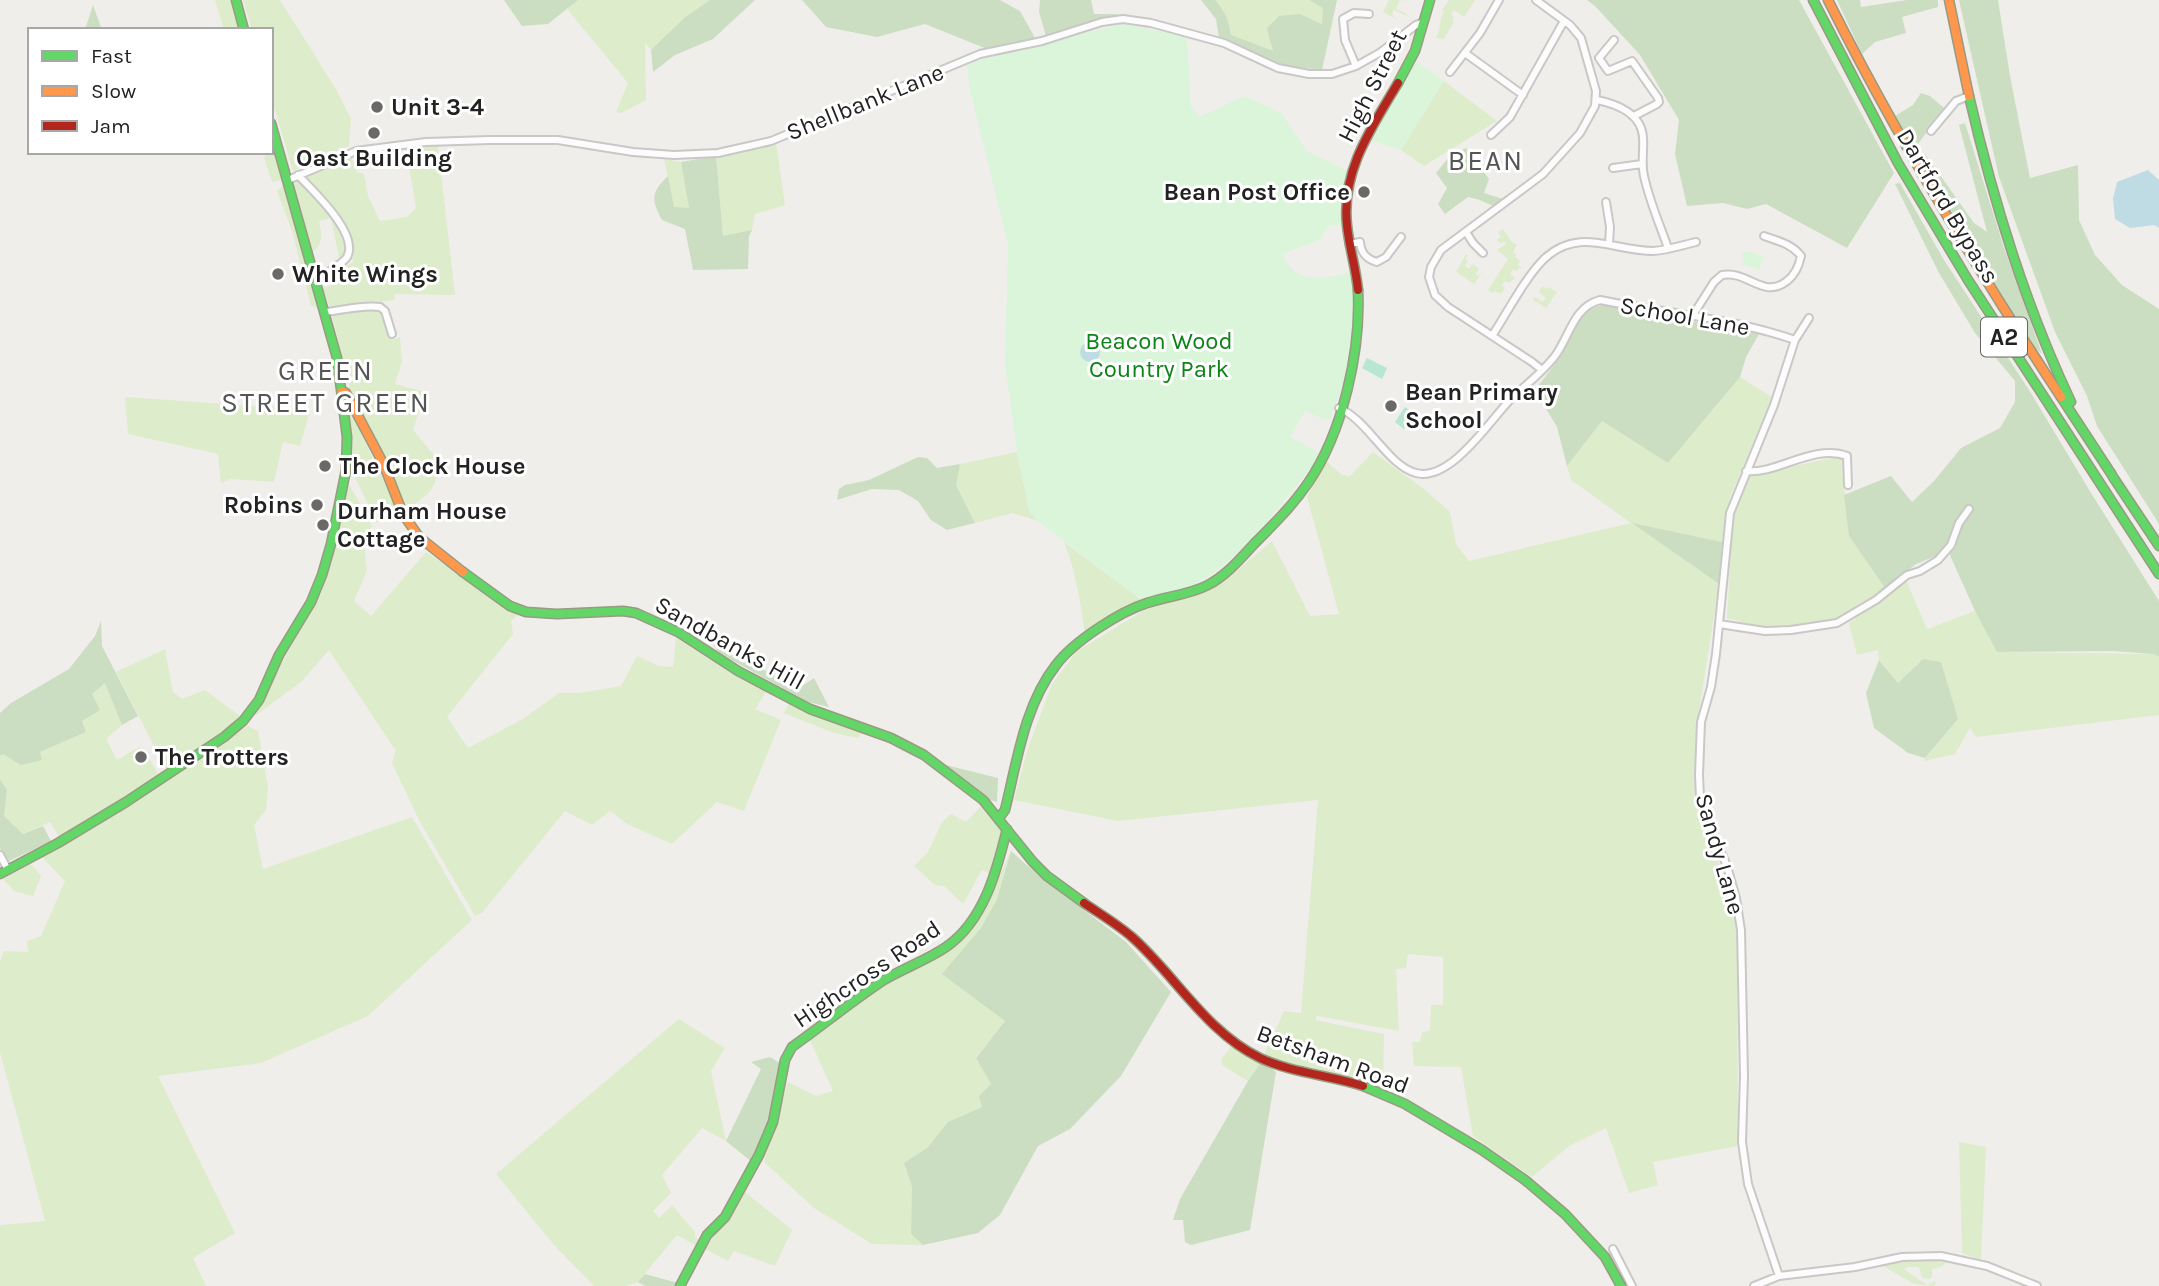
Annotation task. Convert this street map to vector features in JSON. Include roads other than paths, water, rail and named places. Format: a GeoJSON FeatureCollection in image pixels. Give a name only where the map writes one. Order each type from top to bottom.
{"type":"FeatureCollection","features":[{"type":"Feature","properties":{"kind":"main road"},"geometry":{"type":"LineString","coordinates":[[236,0],[243,28]]}},
{"type":"Feature","properties":{"kind":"main road","name":"High Street"},"geometry":{"type":"LineString","coordinates":[[999,818],[1008,800],[1028,717],[1041,688],[1064,654],[1129,611],[1146,603],[1201,589],[1215,581],[1280,517],[1305,488],[1322,458],[1356,345],[1360,316],[1346,204],[1354,166],[1371,127],[1412,58],[1430,0]]}},
{"type":"Feature","properties":{"kind":"main road","name":"Dartford Bypass"},"geometry":{"type":"LineString","coordinates":[[1812,0],[1898,163],[1974,290],[2159,574]]}},
{"type":"Feature","properties":{"kind":"main road","name":"Dartford Bypass"},"geometry":{"type":"LineString","coordinates":[[1828,0],[1915,165],[1983,278],[2114,477]]}},
{"type":"Feature","properties":{"kind":"main road"},"geometry":{"type":"LineString","coordinates":[[1949,0],[1969,96]]}},
{"type":"Feature","properties":{"kind":"main road","name":"A2"},"geometry":{"type":"LineString","coordinates":[[1969,96],[1990,179],[2044,344],[2073,405],[2114,477],[2159,546]]}},
{"type":"Feature","properties":{"kind":"main road"},"geometry":{"type":"LineString","coordinates":[[4,872],[126,802],[223,737],[243,720],[259,700],[282,650],[311,602],[322,575],[331,544],[348,454],[342,391],[337,359],[273,130]]}},
{"type":"Feature","properties":{"kind":"main road","name":"Sandbanks Hill"},"geometry":{"type":"LineString","coordinates":[[342,391],[346,393],[368,433],[403,513],[419,537],[510,606],[526,612],[557,614],[623,611],[658,621],[786,698],[891,738],[924,755],[975,793],[1007,829]]}},
{"type":"Feature","properties":{"kind":"main road","name":"Betsham Road"},"geometry":{"type":"LineString","coordinates":[[1007,829],[1047,876],[1132,937],[1198,1008],[1239,1046],[1259,1058],[1288,1069],[1375,1090],[1474,1144],[1545,1195],[1605,1257],[1621,1286]]}},
{"type":"Feature","properties":{"kind":"main road","name":"Highcross Road"},"geometry":{"type":"LineString","coordinates":[[680,1286],[707,1235],[725,1217],[759,1155],[773,1122],[785,1060],[792,1047],[886,979],[922,962],[961,934],[988,891],[1007,829]]}},
{"type":"Feature","properties":{"kind":"main road"},"geometry":{"type":"LineString","coordinates":[[1004,844],[1015,840]]}},
{"type":"Feature","properties":{"kind":"street"},"geometry":{"type":"LineString","coordinates":[[1450,72],[1499,0]]}},
{"type":"Feature","properties":{"kind":"street"},"geometry":{"type":"LineString","coordinates":[[1536,0],[1575,29],[1583,44],[1597,100],[1585,127],[1549,169],[1441,250],[1435,258],[1429,277],[1431,287],[1441,302],[1542,370]]}},
{"type":"Feature","properties":{"kind":"street"},"geometry":{"type":"LineString","coordinates":[[1356,66],[1345,41],[1343,19],[1353,13],[1369,14]]}},
{"type":"Feature","properties":{"kind":"street","name":"Shellbank Lane"},"geometry":{"type":"LineString","coordinates":[[288,180],[356,151],[437,142],[558,140],[647,153],[718,153],[771,141],[980,54],[1042,41],[1102,22],[1123,19],[1151,23],[1224,43],[1268,64],[1294,72],[1332,75],[1381,52],[1422,23]]}},
{"type":"Feature","properties":{"kind":"street"},"geometry":{"type":"LineString","coordinates":[[1491,135],[1510,117],[1564,21]]}},
{"type":"Feature","properties":{"kind":"street"},"geometry":{"type":"LineString","coordinates":[[1614,40],[1601,55],[1601,61],[1608,71],[1632,61],[1658,98],[1657,104],[1634,116]]}},
{"type":"Feature","properties":{"kind":"street"},"geometry":{"type":"LineString","coordinates":[[1465,52],[1523,95]]}},
{"type":"Feature","properties":{"kind":"street"},"geometry":{"type":"LineString","coordinates":[[1931,131],[1956,101],[1969,96]]}},
{"type":"Feature","properties":{"kind":"street"},"geometry":{"type":"LineString","coordinates":[[1597,100],[1629,111],[1643,132],[1644,178],[1668,248]]}},
{"type":"Feature","properties":{"kind":"street"},"geometry":{"type":"LineString","coordinates":[[1613,167],[1642,164]]}},
{"type":"Feature","properties":{"kind":"street"},"geometry":{"type":"LineString","coordinates":[[298,174],[334,212],[348,240],[349,255],[330,271]]}},
{"type":"Feature","properties":{"kind":"street"},"geometry":{"type":"LineString","coordinates":[[1606,202],[1610,227],[1609,244]]}},
{"type":"Feature","properties":{"kind":"street"},"geometry":{"type":"LineString","coordinates":[[1466,232],[1483,253]]}},
{"type":"Feature","properties":{"kind":"street"},"geometry":{"type":"LineString","coordinates":[[1693,315],[1714,282],[1722,275],[1733,274],[1771,289],[1778,288],[1792,278],[1801,256],[1784,242],[1764,236]]}},
{"type":"Feature","properties":{"kind":"street"},"geometry":{"type":"LineString","coordinates":[[1349,244],[1360,242],[1365,256],[1377,262],[1386,257],[1401,237]]}},
{"type":"Feature","properties":{"kind":"street"},"geometry":{"type":"LineString","coordinates":[[1492,336],[1534,272],[1550,254],[1578,242],[1653,251],[1696,242]]}},
{"type":"Feature","properties":{"kind":"street","name":"School Lane"},"geometry":{"type":"LineString","coordinates":[[1339,408],[1360,422],[1403,467],[1416,473],[1428,473],[1443,468],[1468,448],[1561,347],[1581,309],[1594,302],[1600,300],[1693,315],[1771,331],[1796,340]]}},
{"type":"Feature","properties":{"kind":"street"},"geometry":{"type":"LineString","coordinates":[[324,312],[360,306],[380,307],[385,311],[392,334]]}},
{"type":"Feature","properties":{"kind":"street","name":"Sandy Lane"},"geometry":{"type":"LineString","coordinates":[[1779,1276],[1748,1184],[1742,1142],[1744,1076],[1741,930],[1727,866],[1700,798],[1701,722],[1711,687],[1730,513],[1774,405],[1796,340],[1809,318]]}},
{"type":"Feature","properties":{"kind":"street"},"geometry":{"type":"LineString","coordinates":[[1746,471],[1757,472],[1798,458],[1837,452],[1847,456],[1848,485]]}},
{"type":"Feature","properties":{"kind":"street"},"geometry":{"type":"LineString","coordinates":[[1719,624],[1765,631],[1813,627],[1845,619],[1876,600],[1907,575],[1938,561],[1951,545],[1959,523],[1969,509]]}},
{"type":"Feature","properties":{"kind":"street"},"geometry":{"type":"LineString","coordinates":[[0,855],[4,872]]}},
{"type":"Feature","properties":{"kind":"street"},"geometry":{"type":"LineString","coordinates":[[1613,1249],[1632,1286]]}},
{"type":"Feature","properties":{"kind":"street"},"geometry":{"type":"LineString","coordinates":[[1754,1286],[1779,1276],[1880,1264],[1902,1257],[1941,1255],[1987,1266],[2038,1286]]}},
{"type":"Feature","properties":{"kind":"water"},"geometry":{"type":"Polygon","coordinates":[[[2148,170],[2159,180],[2159,228],[2154,225],[2130,228],[2115,219],[2113,199],[2117,182],[2148,170]]]}},
{"type":"Feature","properties":{"kind":"water"},"geometry":{"type":"Polygon","coordinates":[[[1090,342],[1097,345],[1100,352],[1097,359],[1090,362],[1083,359],[1080,352],[1083,345],[1090,342]]]}},
{"type":"Feature","properties":{"kind":"place","name":"Unit 3-4"},"geometry":{"type":"Point","coordinates":[377,107]}},
{"type":"Feature","properties":{"kind":"place","name":"Oast Building"},"geometry":{"type":"Point","coordinates":[374,133]}},
{"type":"Feature","properties":{"kind":"place","name":"Bean Post Office"},"geometry":{"type":"Point","coordinates":[1364,192]}},
{"type":"Feature","properties":{"kind":"place","name":"White Wings"},"geometry":{"type":"Point","coordinates":[278,274]}},
{"type":"Feature","properties":{"kind":"place","name":"Bean Primary School"},"geometry":{"type":"Point","coordinates":[1391,406]}},
{"type":"Feature","properties":{"kind":"place","name":"The Clock House"},"geometry":{"type":"Point","coordinates":[325,466]}},
{"type":"Feature","properties":{"kind":"place","name":"Robins"},"geometry":{"type":"Point","coordinates":[317,505]}},
{"type":"Feature","properties":{"kind":"place","name":"Durham House Cottage"},"geometry":{"type":"Point","coordinates":[323,525]}},
{"type":"Feature","properties":{"kind":"place","name":"The Trotters"},"geometry":{"type":"Point","coordinates":[141,757]}},
{"type":"Feature","properties":{"kind":"district","name":"BEAN"},"geometry":{"type":"Point","coordinates":[1486,160]}},
{"type":"Feature","properties":{"kind":"district","name":"GREEN STREET GREEN"},"geometry":{"type":"Point","coordinates":[326,386]}},
{"type":"Feature","properties":{"kind":"park label","name":"Beacon Wood Country Park"},"geometry":{"type":"Point","coordinates":[1159,355]}}]}
